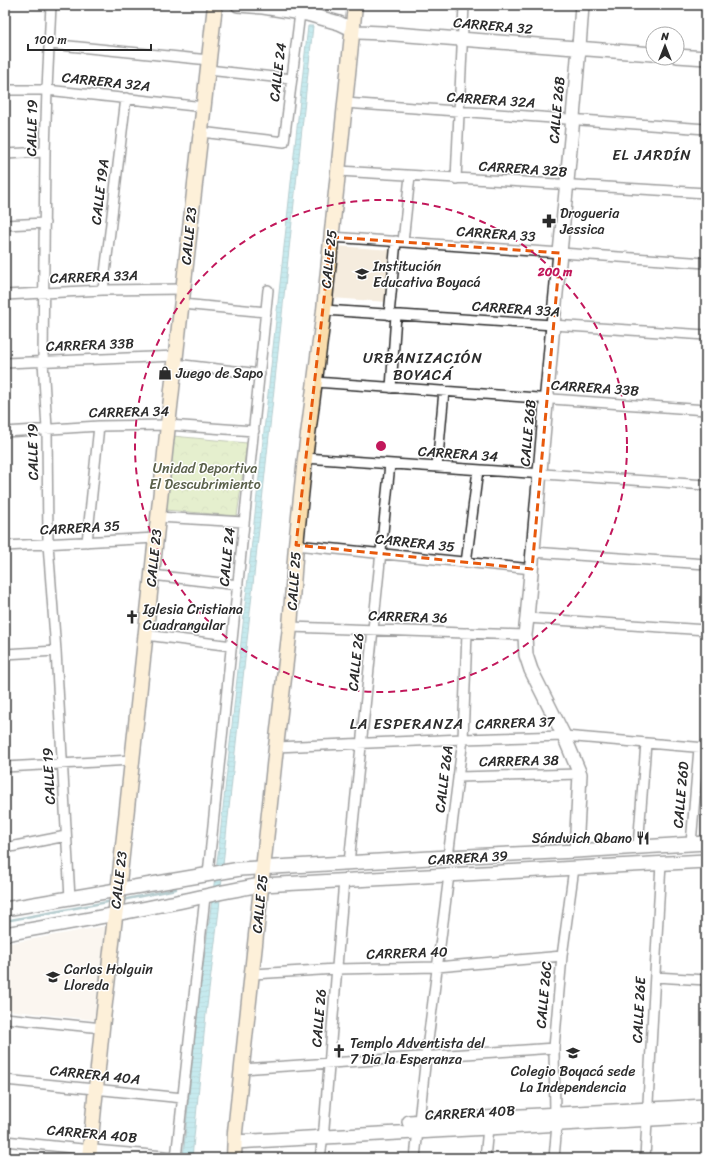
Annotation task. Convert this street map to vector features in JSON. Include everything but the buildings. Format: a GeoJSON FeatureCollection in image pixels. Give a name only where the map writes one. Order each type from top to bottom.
{"type":"FeatureCollection","features":[{"type":"Feature","properties":{"kind":"main road","name":"CALLE 23"},"geometry":{"type":"LineString","coordinates":[[89,1154],[215,5]]}},
{"type":"Feature","properties":{"kind":"main road","name":"CALLE 25"},"geometry":{"type":"LineString","coordinates":[[234,1158],[252,974],[290,627],[296,545],[305,458],[324,310],[355,5]]}},
{"type":"Feature","properties":{"kind":"street","name":"CALLE 19"},"geometry":{"type":"LineString","coordinates":[[51,5],[45,152],[43,361],[47,429],[48,544],[56,651],[70,898]]}},
{"type":"Feature","properties":{"kind":"street","name":"CARRERA 32"},"geometry":{"type":"LineString","coordinates":[[238,5],[302,11],[339,23],[358,32],[645,53]]}},
{"type":"Feature","properties":{"kind":"street"},"geometry":{"type":"LineString","coordinates":[[456,178],[464,5]]}},
{"type":"Feature","properties":{"kind":"street","name":"CALLE 26B"},"geometry":{"type":"LineString","coordinates":[[576,851],[581,780],[580,774],[564,736],[531,670],[526,655],[525,636],[541,474],[546,399],[582,5]]}},
{"type":"Feature","properties":{"kind":"street","name":"CALLE 24"},"geometry":{"type":"LineString","coordinates":[[201,132],[284,142],[302,11]]}},
{"type":"Feature","properties":{"kind":"street"},"geometry":{"type":"LineString","coordinates":[[49,44],[208,65],[292,79]]}},
{"type":"Feature","properties":{"kind":"street"},"geometry":{"type":"LineString","coordinates":[[685,57],[706,58]]}},
{"type":"Feature","properties":{"kind":"street","name":"CARRERA 32A"},"geometry":{"type":"LineString","coordinates":[[5,90],[47,90],[204,107]]}},
{"type":"Feature","properties":{"kind":"street","name":"CALLE 19A"},"geometry":{"type":"LineString","coordinates":[[102,290],[126,98]]}},
{"type":"Feature","properties":{"kind":"street","name":"CARRERA 32A"},"geometry":{"type":"LineString","coordinates":[[345,103],[706,129]]}},
{"type":"Feature","properties":{"kind":"street"},"geometry":{"type":"LineString","coordinates":[[5,154],[45,152]]}},
{"type":"Feature","properties":{"kind":"street","name":"CARRERA 32B"},"geometry":{"type":"LineString","coordinates":[[339,171],[706,193]]}},
{"type":"Feature","properties":{"kind":"street"},"geometry":{"type":"LineString","coordinates":[[391,388],[393,315],[399,241],[410,176]]}},
{"type":"Feature","properties":{"kind":"street"},"geometry":{"type":"LineString","coordinates":[[5,225],[45,223]]}},
{"type":"Feature","properties":{"kind":"street","name":"CARRERA 33"},"geometry":{"type":"LineString","coordinates":[[331,237],[706,263]]}},
{"type":"Feature","properties":{"kind":"street","name":"CARRERA 33A"},"geometry":{"type":"LineString","coordinates":[[5,295],[102,290],[183,289]]}},
{"type":"Feature","properties":{"kind":"street","name":"CALLE 24"},"geometry":{"type":"LineString","coordinates":[[215,873],[232,646],[268,290]]}},
{"type":"Feature","properties":{"kind":"street"},"geometry":{"type":"LineString","coordinates":[[182,304],[266,312]]}},
{"type":"Feature","properties":{"kind":"street","name":"CARRERA 33A"},"geometry":{"type":"LineString","coordinates":[[324,310],[706,335]]}},
{"type":"Feature","properties":{"kind":"street","name":"CARRERA 33B"},"geometry":{"type":"LineString","coordinates":[[5,363],[43,361],[176,360],[260,374]]}},
{"type":"Feature","properties":{"kind":"street","name":"CARRERA 33B"},"geometry":{"type":"LineString","coordinates":[[315,382],[706,410]]}},
{"type":"Feature","properties":{"kind":"street"},"geometry":{"type":"LineString","coordinates":[[437,467],[444,391]]}},
{"type":"Feature","properties":{"kind":"street","name":"CARRERA 34"},"geometry":{"type":"LineString","coordinates":[[5,432],[99,426],[168,425],[254,432]]}},
{"type":"Feature","properties":{"kind":"street"},"geometry":{"type":"LineString","coordinates":[[87,542],[99,426]]}},
{"type":"Feature","properties":{"kind":"street","name":"CARRERA 34"},"geometry":{"type":"LineString","coordinates":[[305,458],[706,485]]}},
{"type":"Feature","properties":{"kind":"street","name":"CALLE 26"},"geometry":{"type":"LineString","coordinates":[[349,863],[390,464]]}},
{"type":"Feature","properties":{"kind":"street"},"geometry":{"type":"LineString","coordinates":[[466,563],[478,470]]}},
{"type":"Feature","properties":{"kind":"street"},"geometry":{"type":"LineString","coordinates":[[158,517],[244,522]]}},
{"type":"Feature","properties":{"kind":"street","name":"CARRERA 35"},"geometry":{"type":"LineString","coordinates":[[5,546],[156,538]]}},
{"type":"Feature","properties":{"kind":"street","name":"CARRERA 35"},"geometry":{"type":"LineString","coordinates":[[296,545],[532,569]]}},
{"type":"Feature","properties":{"kind":"street"},"geometry":{"type":"LineString","coordinates":[[533,552],[706,564]]}},
{"type":"Feature","properties":{"kind":"street"},"geometry":{"type":"LineString","coordinates":[[152,575],[238,585]]}},
{"type":"Feature","properties":{"kind":"street"},"geometry":{"type":"LineString","coordinates":[[527,618],[706,630]]}},
{"type":"Feature","properties":{"kind":"street","name":"CARRERA 36"},"geometry":{"type":"LineString","coordinates":[[290,627],[525,636]]}},
{"type":"Feature","properties":{"kind":"street","name":"CALLE 26A"},"geometry":{"type":"LineString","coordinates":[[448,857],[463,739],[467,634]]}},
{"type":"Feature","properties":{"kind":"street"},"geometry":{"type":"LineString","coordinates":[[146,635],[232,646]]}},
{"type":"Feature","properties":{"kind":"street"},"geometry":{"type":"LineString","coordinates":[[5,654],[56,651]]}},
{"type":"Feature","properties":{"kind":"street","name":"CARRERA 37"},"geometry":{"type":"LineString","coordinates":[[276,747],[564,736],[702,748]]}},
{"type":"Feature","properties":{"kind":"street"},"geometry":{"type":"LineString","coordinates":[[638,847],[646,743]]}},
{"type":"Feature","properties":{"kind":"street","name":"CALLE 26D"},"geometry":{"type":"LineString","coordinates":[[691,844],[702,748]]}},
{"type":"Feature","properties":{"kind":"street"},"geometry":{"type":"LineString","coordinates":[[5,767],[132,760]]}},
{"type":"Feature","properties":{"kind":"street","name":"CARRERA 38"},"geometry":{"type":"LineString","coordinates":[[458,777],[580,774]]}},
{"type":"Feature","properties":{"kind":"street"},"geometry":{"type":"LineString","coordinates":[[5,848],[66,836]]}},
{"type":"Feature","properties":{"kind":"street","name":"CARRERA 39"},"geometry":{"type":"LineString","coordinates":[[5,934],[215,873],[264,868],[706,843]]}},
{"type":"Feature","properties":{"kind":"street","name":"CARRERA 39"},"geometry":{"type":"LineString","coordinates":[[5,909],[70,898],[116,903],[217,893],[262,885],[706,861]]}},
{"type":"Feature","properties":{"kind":"street","name":"CALLE 26E"},"geometry":{"type":"LineString","coordinates":[[644,1158],[648,1114],[661,863]]}},
{"type":"Feature","properties":{"kind":"street","name":"CARRERA 39"},"geometry":{"type":"LineString","coordinates":[[217,893],[264,868]]}},
{"type":"Feature","properties":{"kind":"street","name":"CALLE 26C"},"geometry":{"type":"LineString","coordinates":[[556,1120],[554,1048],[562,956],[574,868]]}},
{"type":"Feature","properties":{"kind":"street"},"geometry":{"type":"LineString","coordinates":[[415,1158],[426,1056],[449,875]]}},
{"type":"Feature","properties":{"kind":"street","name":"CALLE 26"},"geometry":{"type":"LineString","coordinates":[[320,1158],[324,1132],[344,880]]}},
{"type":"Feature","properties":{"kind":"street"},"geometry":{"type":"LineString","coordinates":[[176,1158],[183,1098],[217,893]]}},
{"type":"Feature","properties":{"kind":"street","name":"CARRERA 40"},"geometry":{"type":"LineString","coordinates":[[252,974],[337,969],[437,967],[562,956]]}},
{"type":"Feature","properties":{"kind":"street"},"geometry":{"type":"LineString","coordinates":[[655,977],[706,980]]}},
{"type":"Feature","properties":{"kind":"street"},"geometry":{"type":"LineString","coordinates":[[5,1018],[102,1028]]}},
{"type":"Feature","properties":{"kind":"street"},"geometry":{"type":"LineString","coordinates":[[242,1069],[554,1048]]}},
{"type":"Feature","properties":{"kind":"street","name":"CARRERA 40A"},"geometry":{"type":"LineString","coordinates":[[5,1080],[183,1098]]}},
{"type":"Feature","properties":{"kind":"street","name":"CARRERA 40B"},"geometry":{"type":"LineString","coordinates":[[235,1137],[648,1114],[706,1106]]}},
{"type":"Feature","properties":{"kind":"street","name":"CARRERA 40B"},"geometry":{"type":"LineString","coordinates":[[648,1114],[706,1116]]}},
{"type":"Feature","properties":{"kind":"street"},"geometry":{"type":"LineString","coordinates":[[554,1158],[556,1120]]}},
{"type":"Feature","properties":{"kind":"street","name":"CARRERA 40B"},"geometry":{"type":"LineString","coordinates":[[419,1126],[488,1128],[556,1120]]}},
{"type":"Feature","properties":{"kind":"street"},"geometry":{"type":"LineString","coordinates":[[485,1158],[488,1128]]}},
{"type":"Feature","properties":{"kind":"street","name":"CARRERA 40B"},"geometry":{"type":"LineString","coordinates":[[5,1141],[89,1154],[176,1158]]}},
{"type":"Feature","properties":{"kind":"highlighted area"},"geometry":{"type":"Polygon","coordinates":[[[331,237],[560,253],[532,569],[296,545],[331,237]]]}},
{"type":"Feature","properties":{"kind":"shaded area","name":"Institución Educativa Boyacá"},"geometry":{"type":"Polygon","coordinates":[[[336,246],[392,250],[388,302],[332,298],[336,246]]]}},
{"type":"Feature","properties":{"kind":"shaded area","name":"Carlos Holguin Lloreda"},"geometry":{"type":"Polygon","coordinates":[[[106,926],[95,1020],[5,1010],[5,944],[106,926]]]}},
{"type":"Feature","properties":{"kind":"green space","name":"Unidad Deportiva El Descubrimiento"},"geometry":{"type":"Polygon","coordinates":[[[173,436],[247,443],[237,516],[165,510],[173,436]]]}},
{"type":"Feature","properties":{"kind":"water"},"geometry":{"type":"Polygon","coordinates":[[[308,26],[313,26],[219,910],[206,1014],[192,1158],[183,1158],[197,1013],[218,854],[308,26]]]}},
{"type":"Feature","properties":{"kind":"waterway"},"geometry":{"type":"LineString","coordinates":[[122,900],[176,889]]}},
{"type":"Feature","properties":{"kind":"waterway"},"geometry":{"type":"LineString","coordinates":[[5,921],[113,901]]}},
{"type":"Feature","properties":{"kind":"place","name":"Drogueria Jessica"},"geometry":{"type":"Point","coordinates":[549,221]}},
{"type":"Feature","properties":{"kind":"place","name":"Institución Educativa Boyacá"},"geometry":{"type":"Point","coordinates":[362,274]}},
{"type":"Feature","properties":{"kind":"place","name":"Juego de Sapo"},"geometry":{"type":"Point","coordinates":[165,373]}},
{"type":"Feature","properties":{"kind":"place","name":"Iglesia Cristiana Cuadrangular"},"geometry":{"type":"Point","coordinates":[132,617]}},
{"type":"Feature","properties":{"kind":"place","name":"Sándwich Qbano"},"geometry":{"type":"Point","coordinates":[643,838]}},
{"type":"Feature","properties":{"kind":"place","name":"Carlos Holguin Lloreda"},"geometry":{"type":"Point","coordinates":[53,977]}},
{"type":"Feature","properties":{"kind":"place","name":"Templo Adventista del 7 Dia la Esperanza"},"geometry":{"type":"Point","coordinates":[339,1051]}},
{"type":"Feature","properties":{"kind":"place","name":"Colegio Boyacá sede La Independencia"},"geometry":{"type":"Point","coordinates":[573,1053]}},
{"type":"Feature","properties":{"kind":"district","name":"EL JARDÍN"},"geometry":{"type":"Point","coordinates":[652,155]}},
{"type":"Feature","properties":{"kind":"district","name":"URBANIZACIÓN BOYACÁ"},"geometry":{"type":"Point","coordinates":[423,366]}},
{"type":"Feature","properties":{"kind":"district","name":"LA ESPERANZA"},"geometry":{"type":"Point","coordinates":[407,724]}}]}
